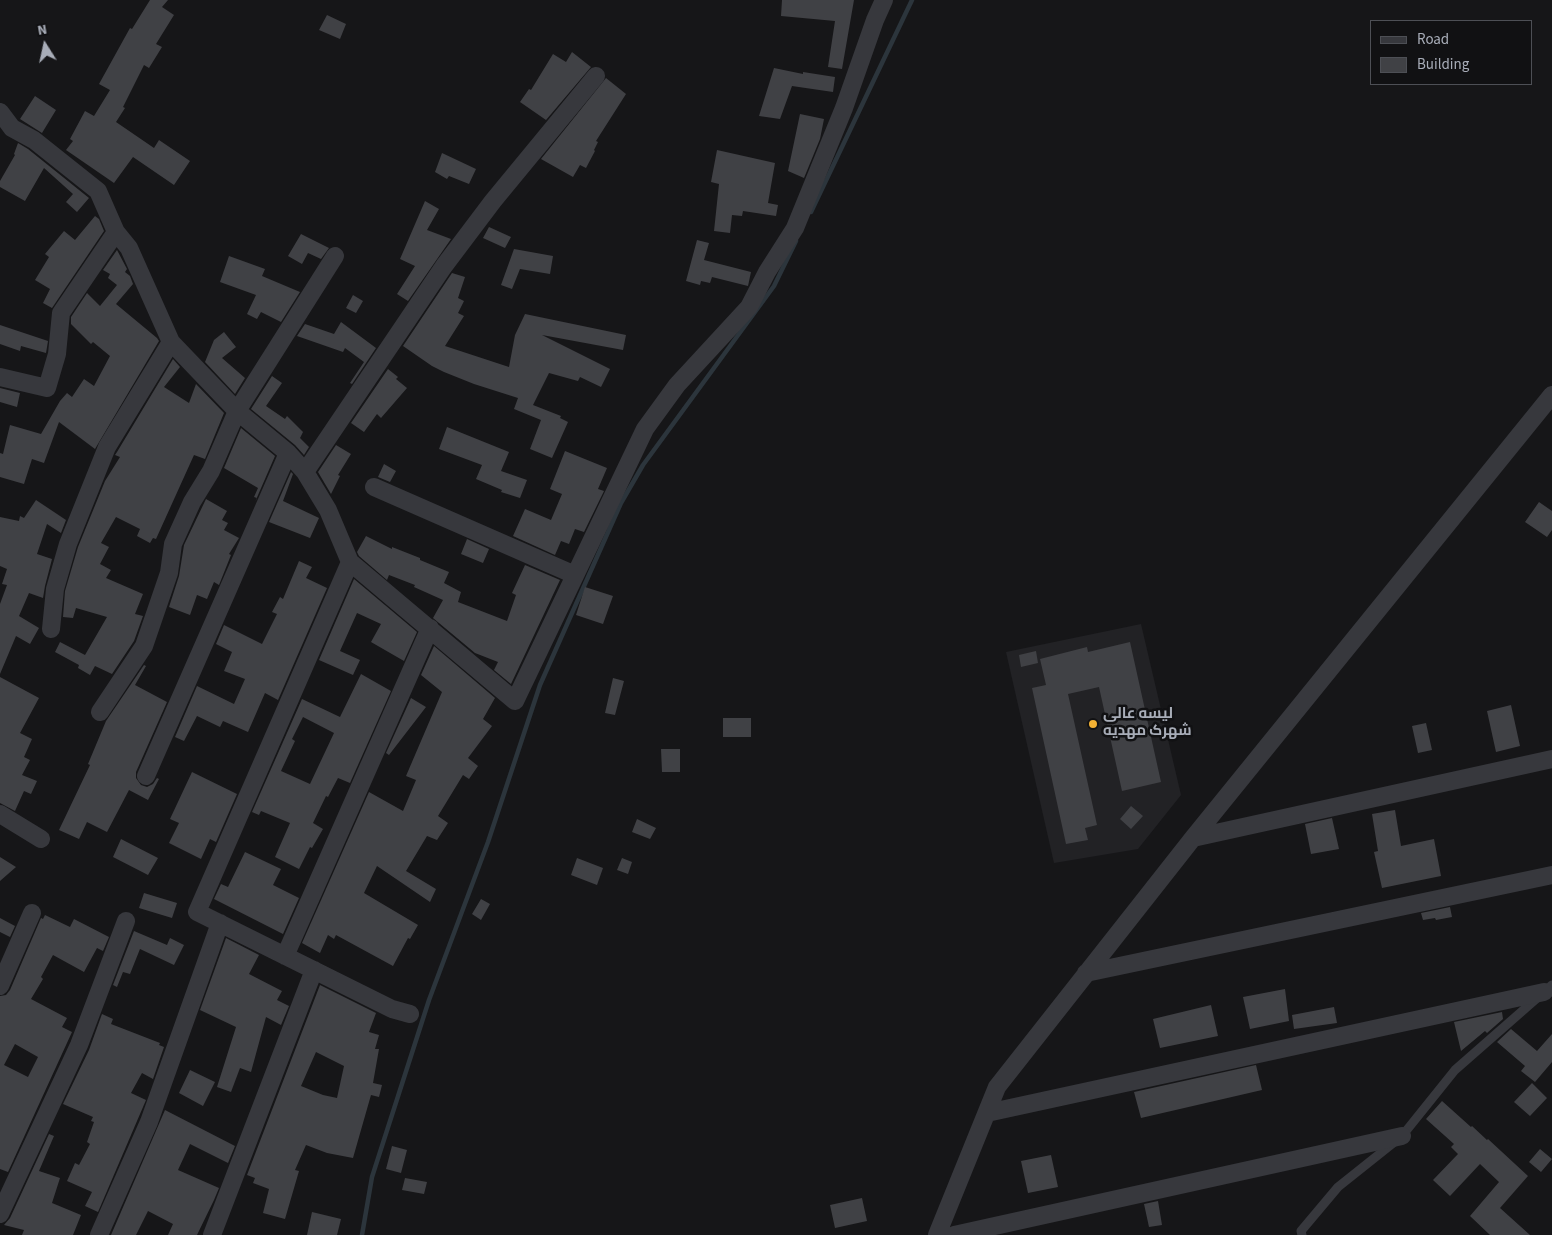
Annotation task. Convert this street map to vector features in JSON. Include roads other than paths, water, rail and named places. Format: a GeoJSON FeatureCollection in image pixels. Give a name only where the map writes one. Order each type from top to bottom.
{"type":"FeatureCollection","features":[{"type":"Feature","properties":{"kind":"street"},"geometry":{"type":"LineString","coordinates":[[0,112],[12,128],[34,140],[98,191],[116,232],[129,248],[171,342],[237,412],[288,453],[305,472],[328,510],[350,562],[515,701],[645,429],[677,385],[749,307],[767,272],[796,228],[844,108],[884,0]]}},
{"type":"Feature","properties":{"kind":"street"},"geometry":{"type":"LineString","coordinates":[[305,472],[444,266],[493,201],[596,76]]}},
{"type":"Feature","properties":{"kind":"street"},"geometry":{"type":"LineString","coordinates":[[0,377],[47,388],[57,354],[62,313],[116,232]]}},
{"type":"Feature","properties":{"kind":"street"},"geometry":{"type":"LineString","coordinates":[[100,712],[144,646],[169,573],[173,544],[192,502],[211,471],[237,412],[335,256]]}},
{"type":"Feature","properties":{"kind":"street"},"geometry":{"type":"LineString","coordinates":[[51,629],[55,588],[68,544],[107,447],[171,342]]}},
{"type":"Feature","properties":{"kind":"street"},"geometry":{"type":"LineString","coordinates":[[937,1235],[997,1086],[1193,838],[1552,395]]}},
{"type":"Feature","properties":{"kind":"street"},"geometry":{"type":"LineString","coordinates":[[146,776],[288,453]]}},
{"type":"Feature","properties":{"kind":"street"},"geometry":{"type":"LineString","coordinates":[[374,487],[575,575]]}},
{"type":"Feature","properties":{"kind":"street"},"geometry":{"type":"LineString","coordinates":[[350,562],[197,912],[392,1009],[410,1014]]}},
{"type":"Feature","properties":{"kind":"street"},"geometry":{"type":"LineString","coordinates":[[285,956],[430,628]]}},
{"type":"Feature","properties":{"kind":"street"},"geometry":{"type":"LineString","coordinates":[[1193,838],[1552,759]]}},
{"type":"Feature","properties":{"kind":"street"},"geometry":{"type":"LineString","coordinates":[[0,814],[41,839]]}},
{"type":"Feature","properties":{"kind":"street"},"geometry":{"type":"LineString","coordinates":[[1086,973],[1552,875]]}},
{"type":"Feature","properties":{"kind":"street"},"geometry":{"type":"LineString","coordinates":[[0,986],[32,913]]}},
{"type":"Feature","properties":{"kind":"street"},"geometry":{"type":"LineString","coordinates":[[0,1214],[78,1045],[126,921]]}},
{"type":"Feature","properties":{"kind":"street"},"geometry":{"type":"LineString","coordinates":[[99,1235],[150,1122],[220,923]]}},
{"type":"Feature","properties":{"kind":"street"},"geometry":{"type":"LineString","coordinates":[[212,1235],[314,970]]}},
{"type":"Feature","properties":{"kind":"street"},"geometry":{"type":"LineString","coordinates":[[987,1112],[1548,988]]}},
{"type":"Feature","properties":{"kind":"street"},"geometry":{"type":"LineString","coordinates":[[954,1235],[1402,1136]]}},
{"type":"Feature","properties":{"kind":"lane"},"geometry":{"type":"LineString","coordinates":[[1302,1235],[1301,1231],[1338,1187],[1402,1136],[1456,1070],[1548,988]]}},
{"type":"Feature","properties":{"kind":"waterway"},"geometry":{"type":"LineString","coordinates":[[811,212],[912,0]]}},
{"type":"Feature","properties":{"kind":"waterway"},"geometry":{"type":"LineString","coordinates":[[362,1235],[372,1177],[429,1000],[488,842],[540,685],[621,503],[643,465],[774,286],[796,241]]}},
{"type":"Feature","properties":{"kind":"place","name":"لیسه عالی شهرک مهدیه"},"geometry":{"type":"Point","coordinates":[1093,724]}}]}
